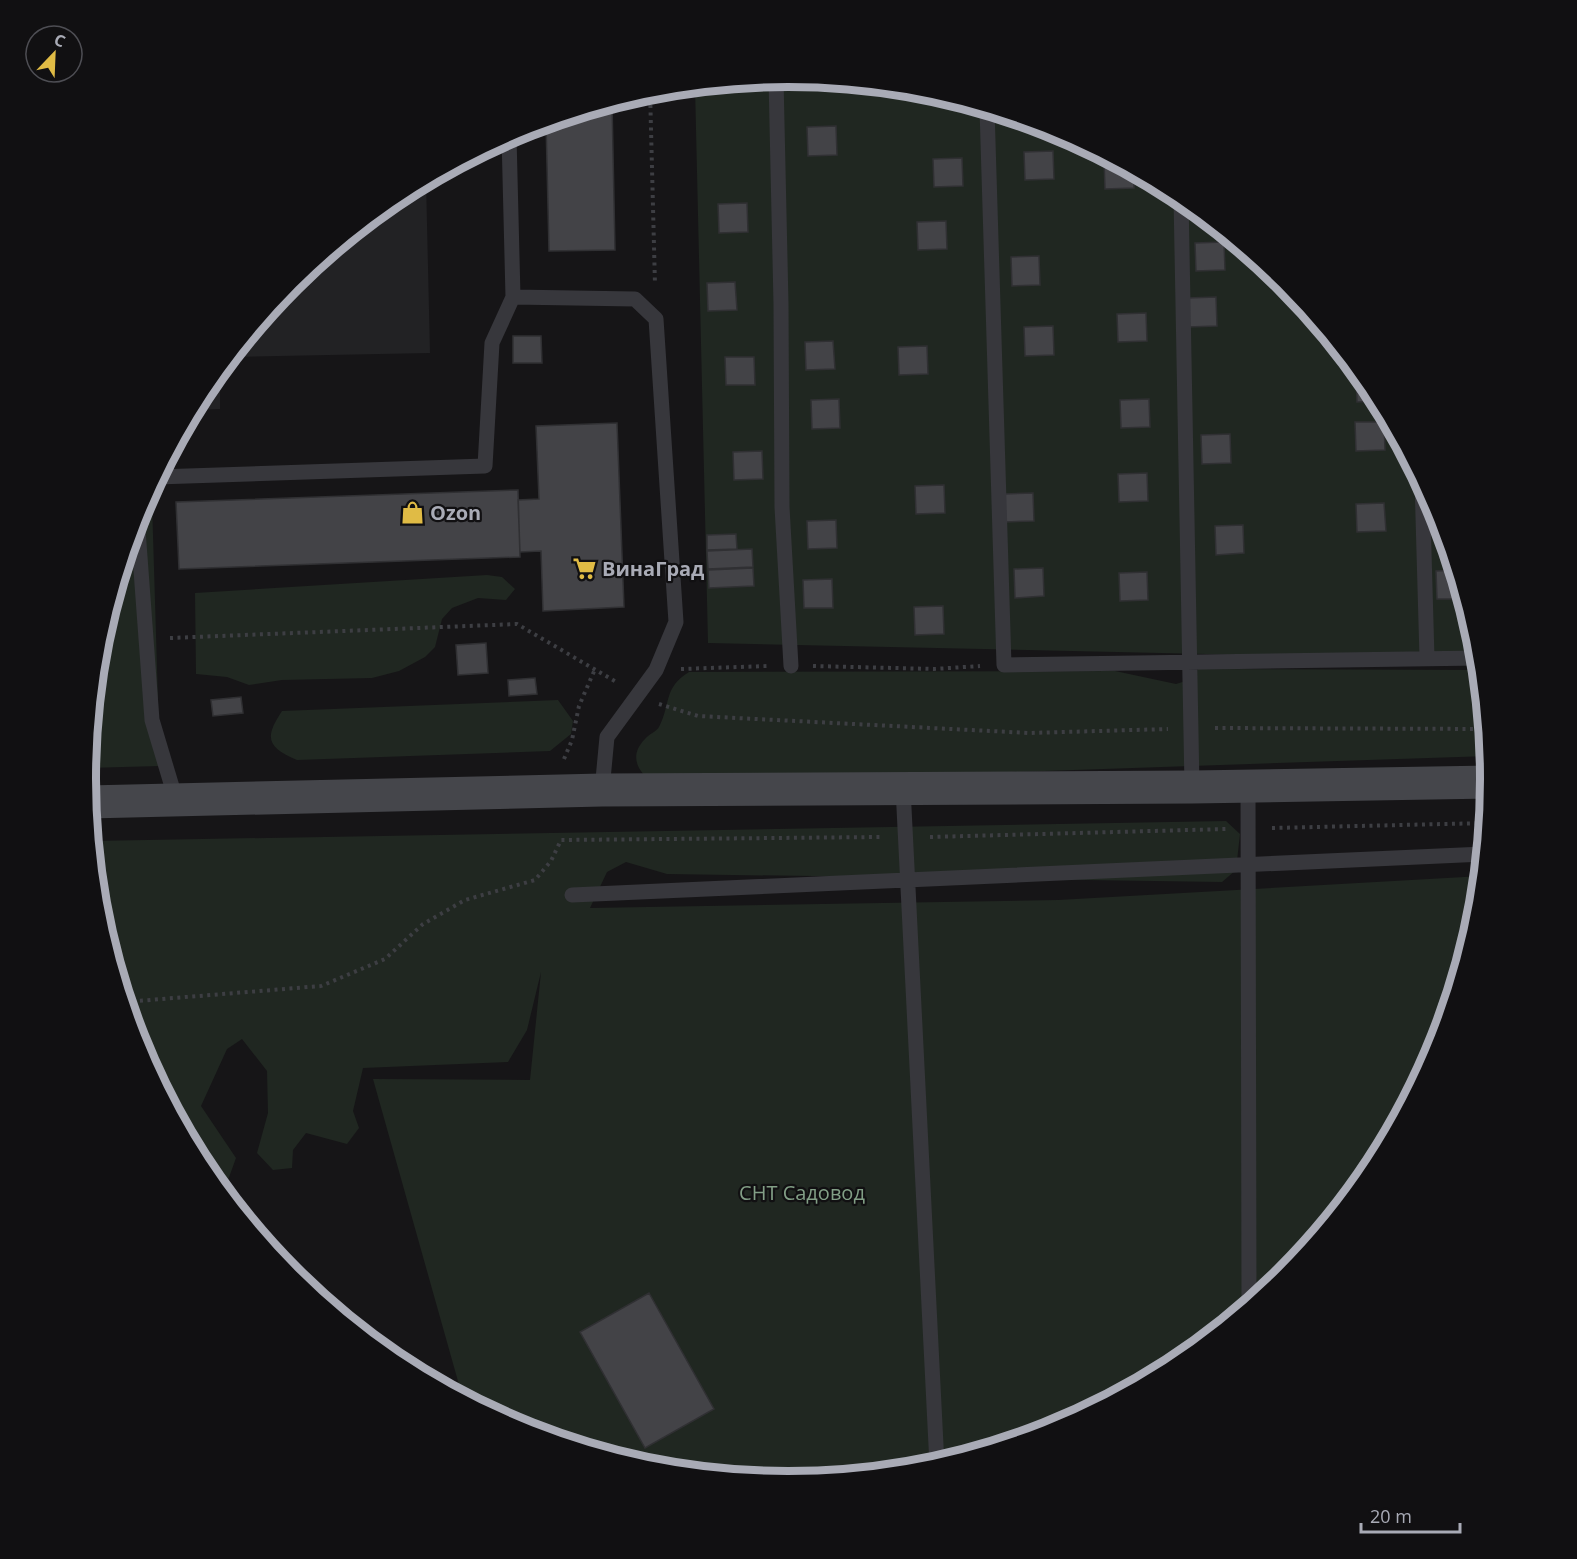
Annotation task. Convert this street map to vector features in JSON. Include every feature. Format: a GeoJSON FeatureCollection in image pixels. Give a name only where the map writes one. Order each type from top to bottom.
{"type":"FeatureCollection","features":[{"type":"Feature","properties":{"kind":"street"},"geometry":{"type":"LineString","coordinates":[[96,801],[602,790],[1192,787],[1481,782]]}},
{"type":"Feature","properties":{"kind":"lane"},"geometry":{"type":"LineString","coordinates":[[776,87],[781,304],[782,507],[791,666]]}},
{"type":"Feature","properties":{"kind":"lane"},"geometry":{"type":"LineString","coordinates":[[987,117],[1004,665],[1470,658]]}},
{"type":"Feature","properties":{"kind":"lane"},"geometry":{"type":"LineString","coordinates":[[165,477],[485,466],[492,343],[513,297],[509,146]]}},
{"type":"Feature","properties":{"kind":"lane"},"geometry":{"type":"LineString","coordinates":[[1181,210],[1192,787]]}},
{"type":"Feature","properties":{"kind":"lane"},"geometry":{"type":"LineString","coordinates":[[513,297],[635,299],[656,319],[676,622],[656,670],[607,737],[602,790]]}},
{"type":"Feature","properties":{"kind":"lane"},"geometry":{"type":"LineString","coordinates":[[1422,501],[1426,658]]}},
{"type":"Feature","properties":{"kind":"lane"},"geometry":{"type":"LineString","coordinates":[[139,541],[152,720],[176,800]]}},
{"type":"Feature","properties":{"kind":"lane"},"geometry":{"type":"LineString","coordinates":[[1248,786],[1249,1296]]}},
{"type":"Feature","properties":{"kind":"lane"},"geometry":{"type":"LineString","coordinates":[[903,788],[936,1456]]}},
{"type":"Feature","properties":{"kind":"lane"},"geometry":{"type":"LineString","coordinates":[[572,896],[1477,854]]}},
{"type":"Feature","properties":{"kind":"path"},"geometry":{"type":"LineString","coordinates":[[650,101],[656,319]]}},
{"type":"Feature","properties":{"kind":"path"},"geometry":{"type":"LineString","coordinates":[[146,639],[517,624],[651,702],[698,716],[1029,733],[1192,728],[1479,729]]}},
{"type":"Feature","properties":{"kind":"path"},"geometry":{"type":"LineString","coordinates":[[656,670],[791,666],[934,669],[1004,665]]}},
{"type":"Feature","properties":{"kind":"path"},"geometry":{"type":"LineString","coordinates":[[560,768],[572,740],[579,706],[595,669]]}},
{"type":"Feature","properties":{"kind":"shaded area"},"geometry":{"type":"Polygon","coordinates":[[[426,190],[430,353],[240,357],[299,290],[332,259],[367,230],[426,190]]]}},
{"type":"Feature","properties":{"kind":"shaded area"},"geometry":{"type":"Polygon","coordinates":[[[220,385],[220,409],[204,410],[220,385]]]}},
{"type":"Feature","properties":{"kind":"green space"},"geometry":{"type":"Polygon","coordinates":[[[743,88],[834,88],[924,100],[1011,124],[1054,140],[1095,158],[1135,180],[1210,230],[1245,259],[1309,323],[1338,358],[1388,433],[1410,473],[1444,557],[1457,600],[1470,660],[708,643],[695,93],[743,88]]]}},
{"type":"Feature","properties":{"kind":"green space"},"geometry":{"type":"Polygon","coordinates":[[[152,507],[160,766],[96,768],[97,734],[109,644],[133,557],[152,507]]]}},
{"type":"Feature","properties":{"kind":"green space"},"geometry":{"type":"Polygon","coordinates":[[[487,575],[502,577],[515,589],[506,600],[478,598],[452,608],[442,619],[435,647],[425,657],[399,671],[372,678],[282,680],[249,685],[227,677],[196,674],[195,593],[487,575]]]}},
{"type":"Feature","properties":{"kind":"green space"},"geometry":{"type":"Polygon","coordinates":[[[1198,669],[1472,670],[1480,756],[655,784],[644,775],[636,758],[640,745],[659,727],[671,690],[689,672],[1115,671],[1176,684],[1189,680],[1198,669]]]}},
{"type":"Feature","properties":{"kind":"green space"},"geometry":{"type":"Polygon","coordinates":[[[558,700],[573,721],[571,734],[550,751],[297,760],[279,751],[274,746],[271,735],[282,711],[558,700]]]}},
{"type":"Feature","properties":{"kind":"green space","name":"СНТ Садовод"},"geometry":{"type":"Polygon","coordinates":[[[1226,821],[1240,834],[1236,870],[1222,882],[667,874],[626,862],[607,872],[590,908],[1058,900],[1474,876],[1468,915],[1444,1002],[1410,1086],[1388,1126],[1338,1201],[1309,1236],[1245,1300],[1210,1329],[1135,1379],[1095,1401],[1011,1435],[924,1459],[879,1466],[834,1471],[743,1471],[653,1459],[609,1448],[523,1419],[460,1389],[373,1079],[530,1080],[541,972],[527,1030],[508,1062],[363,1068],[353,1111],[359,1128],[347,1144],[306,1133],[293,1150],[292,1168],[273,1170],[257,1153],[268,1113],[267,1071],[242,1039],[227,1049],[201,1106],[236,1158],[227,1184],[189,1126],[167,1086],[149,1045],[133,1002],[109,915],[99,841],[1226,821]]]}},
{"type":"Feature","properties":{"kind":"building"},"geometry":{"type":"Polygon","coordinates":[[[612,110],[615,250],[549,251],[546,131],[612,110]]]}},
{"type":"Feature","properties":{"kind":"building"},"geometry":{"type":"Polygon","coordinates":[[[836,126],[837,155],[808,156],[807,127],[836,126]]]}},
{"type":"Feature","properties":{"kind":"building"},"geometry":{"type":"Polygon","coordinates":[[[1053,151],[1054,179],[1025,180],[1024,152],[1053,151]]]}},
{"type":"Feature","properties":{"kind":"building"},"geometry":{"type":"Polygon","coordinates":[[[962,158],[963,186],[934,187],[933,159],[962,158]]]}},
{"type":"Feature","properties":{"kind":"building"},"geometry":{"type":"Polygon","coordinates":[[[1104,163],[1134,179],[1134,188],[1105,189],[1104,163]]]}},
{"type":"Feature","properties":{"kind":"building"},"geometry":{"type":"Polygon","coordinates":[[[747,203],[748,232],[719,233],[718,204],[747,203]]]}},
{"type":"Feature","properties":{"kind":"building"},"geometry":{"type":"Polygon","coordinates":[[[946,221],[947,249],[918,250],[917,222],[946,221]]]}},
{"type":"Feature","properties":{"kind":"building"},"geometry":{"type":"Polygon","coordinates":[[[1224,242],[1225,270],[1196,271],[1195,243],[1224,242]]]}},
{"type":"Feature","properties":{"kind":"building"},"geometry":{"type":"Polygon","coordinates":[[[1039,256],[1040,285],[1012,286],[1011,257],[1039,256]]]}},
{"type":"Feature","properties":{"kind":"building"},"geometry":{"type":"Polygon","coordinates":[[[735,282],[737,310],[708,311],[707,283],[735,282]]]}},
{"type":"Feature","properties":{"kind":"building"},"geometry":{"type":"Polygon","coordinates":[[[1216,297],[1217,326],[1188,327],[1187,298],[1216,297]]]}},
{"type":"Feature","properties":{"kind":"building"},"geometry":{"type":"Polygon","coordinates":[[[1146,313],[1147,341],[1118,342],[1117,314],[1146,313]]]}},
{"type":"Feature","properties":{"kind":"building"},"geometry":{"type":"Polygon","coordinates":[[[1053,326],[1054,355],[1025,356],[1024,327],[1053,326]]]}},
{"type":"Feature","properties":{"kind":"building"},"geometry":{"type":"Polygon","coordinates":[[[513,336],[541,336],[542,363],[513,363],[513,336]]]}},
{"type":"Feature","properties":{"kind":"building"},"geometry":{"type":"Polygon","coordinates":[[[833,341],[835,369],[806,370],[805,342],[833,341]]]}},
{"type":"Feature","properties":{"kind":"building"},"geometry":{"type":"Polygon","coordinates":[[[927,346],[928,374],[899,375],[898,347],[927,346]]]}},
{"type":"Feature","properties":{"kind":"building"},"geometry":{"type":"Polygon","coordinates":[[[725,357],[754,357],[755,385],[726,385],[725,357]]]}},
{"type":"Feature","properties":{"kind":"building"},"geometry":{"type":"Polygon","coordinates":[[[1356,384],[1368,401],[1357,402],[1356,384]]]}},
{"type":"Feature","properties":{"kind":"building"},"geometry":{"type":"Polygon","coordinates":[[[839,399],[840,428],[812,429],[811,400],[839,399]]]}},
{"type":"Feature","properties":{"kind":"building"},"geometry":{"type":"Polygon","coordinates":[[[1149,399],[1150,427],[1121,428],[1120,400],[1149,399]]]}},
{"type":"Feature","properties":{"kind":"building"},"geometry":{"type":"Polygon","coordinates":[[[1355,422],[1381,422],[1384,427],[1385,450],[1356,451],[1355,422]]]}},
{"type":"Feature","properties":{"kind":"building"},"geometry":{"type":"Polygon","coordinates":[[[617,423],[624,607],[543,611],[541,551],[520,552],[518,500],[539,499],[536,426],[617,423]]]}},
{"type":"Feature","properties":{"kind":"building"},"geometry":{"type":"Polygon","coordinates":[[[1230,434],[1231,463],[1202,464],[1201,435],[1230,434]]]}},
{"type":"Feature","properties":{"kind":"building"},"geometry":{"type":"Polygon","coordinates":[[[762,451],[763,479],[734,480],[733,452],[762,451]]]}},
{"type":"Feature","properties":{"kind":"building"},"geometry":{"type":"Polygon","coordinates":[[[1147,473],[1148,501],[1119,502],[1118,474],[1147,473]]]}},
{"type":"Feature","properties":{"kind":"building"},"geometry":{"type":"Polygon","coordinates":[[[944,485],[945,513],[916,514],[915,486],[944,485]]]}},
{"type":"Feature","properties":{"kind":"building"},"geometry":{"type":"Polygon","coordinates":[[[518,490],[520,557],[179,569],[176,502],[518,490]]]}},
{"type":"Feature","properties":{"kind":"building"},"geometry":{"type":"Polygon","coordinates":[[[1033,493],[1034,521],[1005,522],[1004,494],[1033,493]]]}},
{"type":"Feature","properties":{"kind":"building"},"geometry":{"type":"Polygon","coordinates":[[[1384,503],[1386,531],[1357,532],[1356,504],[1384,503]]]}},
{"type":"Feature","properties":{"kind":"building"},"geometry":{"type":"Polygon","coordinates":[[[836,520],[837,548],[808,549],[807,521],[836,520]]]}},
{"type":"Feature","properties":{"kind":"building"},"geometry":{"type":"Polygon","coordinates":[[[1243,525],[1244,553],[1216,555],[1215,526],[1243,525]]]}},
{"type":"Feature","properties":{"kind":"building"},"geometry":{"type":"Polygon","coordinates":[[[736,534],[737,549],[707,550],[707,535],[736,534]]]}},
{"type":"Feature","properties":{"kind":"building"},"geometry":{"type":"Polygon","coordinates":[[[752,549],[753,567],[708,569],[707,551],[752,549]]]}},
{"type":"Feature","properties":{"kind":"building"},"geometry":{"type":"Polygon","coordinates":[[[753,568],[754,586],[709,588],[708,570],[753,568]]]}},
{"type":"Feature","properties":{"kind":"building"},"geometry":{"type":"Polygon","coordinates":[[[1043,568],[1044,596],[1015,598],[1014,569],[1043,568]]]}},
{"type":"Feature","properties":{"kind":"building"},"geometry":{"type":"Polygon","coordinates":[[[1448,570],[1457,599],[1437,599],[1436,571],[1448,570]]]}},
{"type":"Feature","properties":{"kind":"building"},"geometry":{"type":"Polygon","coordinates":[[[1147,572],[1148,600],[1120,601],[1119,573],[1147,572]]]}},
{"type":"Feature","properties":{"kind":"building"},"geometry":{"type":"Polygon","coordinates":[[[832,579],[833,608],[804,608],[803,580],[832,579]]]}},
{"type":"Feature","properties":{"kind":"building"},"geometry":{"type":"Polygon","coordinates":[[[943,606],[944,634],[915,635],[914,607],[943,606]]]}},
{"type":"Feature","properties":{"kind":"building"},"geometry":{"type":"Polygon","coordinates":[[[486,643],[488,673],[458,675],[456,645],[486,643]]]}},
{"type":"Feature","properties":{"kind":"building"},"geometry":{"type":"Polygon","coordinates":[[[535,678],[537,694],[509,696],[508,680],[535,678]]]}},
{"type":"Feature","properties":{"kind":"building"},"geometry":{"type":"Polygon","coordinates":[[[241,697],[243,713],[213,716],[211,700],[241,697]]]}},
{"type":"Feature","properties":{"kind":"building"},"geometry":{"type":"Polygon","coordinates":[[[649,1293],[714,1409],[645,1448],[580,1332],[649,1293]]]}},
{"type":"Feature","properties":{"kind":"place","name":"Ozon"},"geometry":{"type":"Point","coordinates":[412,512]}},
{"type":"Feature","properties":{"kind":"place","name":"ВинаГрад"},"geometry":{"type":"Point","coordinates":[584,568]}}]}
